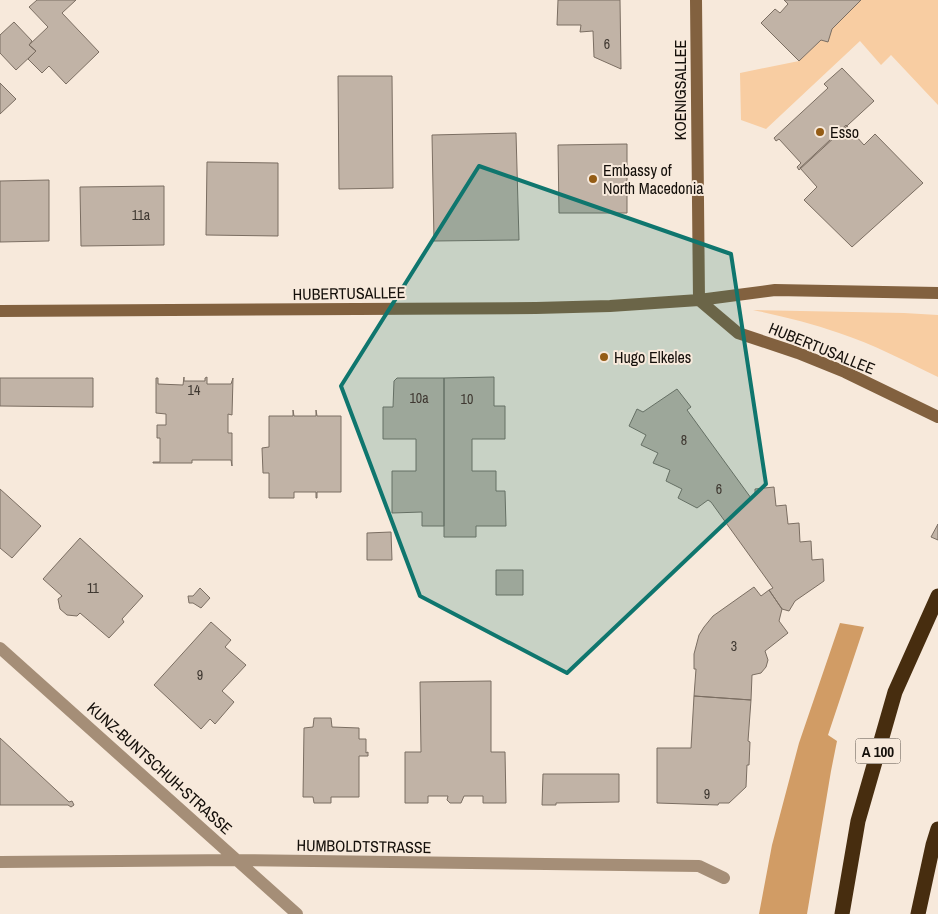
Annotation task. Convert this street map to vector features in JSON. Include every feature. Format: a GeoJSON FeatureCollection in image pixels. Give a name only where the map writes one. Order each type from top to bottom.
{"type":"FeatureCollection","features":[{"type":"Feature","properties":{"kind":"highway","name":"A 100"},"geometry":{"type":"LineString","coordinates":[[842,914],[858,821],[895,692],[938,596]]}},
{"type":"Feature","properties":{"kind":"highway"},"geometry":{"type":"LineString","coordinates":[[918,914],[938,829]]}},
{"type":"Feature","properties":{"kind":"main road","name":"KOENIGSALLEE"},"geometry":{"type":"LineString","coordinates":[[696,0],[699,300]]}},
{"type":"Feature","properties":{"kind":"main road","name":"HUBERTUSALLEE"},"geometry":{"type":"LineString","coordinates":[[0,311],[536,308],[610,306],[699,300],[775,290],[938,293]]}},
{"type":"Feature","properties":{"kind":"main road","name":"HUBERTUSALLEE"},"geometry":{"type":"LineString","coordinates":[[699,300],[738,333],[798,353],[845,372],[938,417]]}},
{"type":"Feature","properties":{"kind":"street","name":"KUNZ-BUNTSCHUH-STRASSE"},"geometry":{"type":"LineString","coordinates":[[0,648],[297,914]]}},
{"type":"Feature","properties":{"kind":"street","name":"HUMBOLDTSTRASSE"},"geometry":{"type":"LineString","coordinates":[[0,862],[238,860],[699,866],[724,878]]}},
{"type":"Feature","properties":{"kind":"highlighted area"},"geometry":{"type":"Polygon","coordinates":[[[479,166],[731,254],[766,484],[567,673],[420,596],[341,386],[479,166]]]}},
{"type":"Feature","properties":{"kind":"shaded area"},"geometry":{"type":"Polygon","coordinates":[[[861,0],[938,0],[938,105],[891,55],[881,65],[860,41],[766,129],[741,120],[740,73],[799,61],[821,40],[828,41],[832,29],[861,0]]]}},
{"type":"Feature","properties":{"kind":"shaded area"},"geometry":{"type":"Polygon","coordinates":[[[753,310],[938,315],[938,377],[852,337],[786,317],[753,310]]]}},
{"type":"Feature","properties":{"kind":"shaded area"},"geometry":{"type":"Polygon","coordinates":[[[840,623],[864,627],[828,735],[837,741],[807,914],[759,914],[772,845],[799,743],[840,623]]]}},
{"type":"Feature","properties":{"kind":"building"},"geometry":{"type":"Polygon","coordinates":[[[37,0],[76,0],[62,13],[99,52],[66,84],[49,66],[42,73],[28,59],[36,51],[29,45],[48,27],[29,7],[37,0]]]}},
{"type":"Feature","properties":{"kind":"building"},"geometry":{"type":"Polygon","coordinates":[[[558,0],[620,0],[621,69],[594,57],[593,31],[580,32],[581,25],[557,25],[558,0]]]}},
{"type":"Feature","properties":{"kind":"building"},"geometry":{"type":"Polygon","coordinates":[[[784,0],[861,0],[832,29],[828,42],[821,40],[799,61],[761,23],[775,9],[780,13],[788,4],[784,0]]]}},
{"type":"Feature","properties":{"kind":"building"},"geometry":{"type":"Polygon","coordinates":[[[14,22],[32,41],[29,45],[36,51],[16,70],[0,53],[0,35],[14,22]]]}},
{"type":"Feature","properties":{"kind":"building"},"geometry":{"type":"Polygon","coordinates":[[[842,68],[874,101],[799,170],[797,167],[801,163],[779,139],[776,141],[774,138],[828,88],[824,84],[842,68]]]}},
{"type":"Feature","properties":{"kind":"building"},"geometry":{"type":"Polygon","coordinates":[[[338,76],[392,76],[393,188],[339,189],[338,76]]]}},
{"type":"Feature","properties":{"kind":"building"},"geometry":{"type":"Polygon","coordinates":[[[0,83],[16,99],[0,114],[0,83]]]}},
{"type":"Feature","properties":{"kind":"building"},"geometry":{"type":"Polygon","coordinates":[[[846,125],[864,145],[875,134],[923,183],[852,247],[804,200],[817,187],[800,168],[846,125]]]}},
{"type":"Feature","properties":{"kind":"building"},"geometry":{"type":"Polygon","coordinates":[[[516,133],[519,240],[434,241],[432,135],[516,133]]]}},
{"type":"Feature","properties":{"kind":"building","name":"Embassy of North Macedonia"},"geometry":{"type":"Polygon","coordinates":[[[627,144],[627,213],[559,213],[558,145],[627,144]]]}},
{"type":"Feature","properties":{"kind":"building"},"geometry":{"type":"Polygon","coordinates":[[[207,162],[278,163],[278,236],[206,235],[207,162]]]}},
{"type":"Feature","properties":{"kind":"building"},"geometry":{"type":"Polygon","coordinates":[[[49,180],[49,241],[0,242],[0,181],[49,180]]]}},
{"type":"Feature","properties":{"kind":"building"},"geometry":{"type":"Polygon","coordinates":[[[164,186],[164,245],[81,246],[80,187],[164,186]]]}},
{"type":"Feature","properties":{"kind":"building"},"geometry":{"type":"Polygon","coordinates":[[[184,377],[184,381],[205,381],[207,377],[207,384],[231,384],[233,378],[232,415],[228,414],[228,433],[232,433],[232,466],[231,460],[153,463],[160,462],[160,438],[157,438],[157,425],[166,425],[166,414],[156,413],[156,378],[158,378],[158,384],[183,385],[184,377]]]}},
{"type":"Feature","properties":{"kind":"building"},"geometry":{"type":"Polygon","coordinates":[[[494,377],[494,406],[505,406],[505,439],[472,439],[472,471],[496,471],[496,491],[505,491],[506,526],[476,526],[476,537],[444,537],[444,378],[494,377]]]}},
{"type":"Feature","properties":{"kind":"building"},"geometry":{"type":"Polygon","coordinates":[[[0,378],[93,378],[93,407],[0,406],[0,378]]]}},
{"type":"Feature","properties":{"kind":"building"},"geometry":{"type":"Polygon","coordinates":[[[397,378],[444,378],[444,526],[422,526],[422,512],[392,513],[392,471],[416,471],[416,439],[383,439],[383,407],[393,407],[394,381],[397,378]]]}},
{"type":"Feature","properties":{"kind":"building"},"geometry":{"type":"Polygon","coordinates":[[[677,389],[691,407],[687,410],[751,498],[755,495],[755,489],[774,487],[776,506],[786,505],[788,524],[799,523],[800,542],[811,541],[812,560],[823,559],[824,581],[795,601],[789,611],[782,609],[769,590],[773,588],[711,502],[708,500],[697,508],[678,498],[682,489],[666,481],[670,470],[653,463],[658,453],[641,445],[646,435],[629,426],[637,409],[643,412],[677,389]]]}},
{"type":"Feature","properties":{"kind":"building"},"geometry":{"type":"Polygon","coordinates":[[[293,410],[294,416],[316,416],[316,410],[317,416],[341,416],[341,492],[317,492],[317,498],[316,492],[294,492],[294,498],[269,498],[269,473],[263,473],[262,448],[269,447],[269,416],[293,416],[293,410]]]}},
{"type":"Feature","properties":{"kind":"building"},"geometry":{"type":"Polygon","coordinates":[[[0,489],[41,526],[12,558],[0,548],[0,489]]]}},
{"type":"Feature","properties":{"kind":"building"},"geometry":{"type":"Polygon","coordinates":[[[938,524],[938,540],[931,537],[938,524]]]}},
{"type":"Feature","properties":{"kind":"building"},"geometry":{"type":"Polygon","coordinates":[[[391,532],[392,560],[367,560],[367,533],[391,532]]]}},
{"type":"Feature","properties":{"kind":"building"},"geometry":{"type":"Polygon","coordinates":[[[80,538],[143,596],[122,619],[124,622],[109,638],[80,613],[77,616],[67,615],[60,609],[58,599],[62,596],[43,579],[80,538]]]}},
{"type":"Feature","properties":{"kind":"building"},"geometry":{"type":"Polygon","coordinates":[[[496,570],[523,570],[523,595],[496,595],[496,570]]]}},
{"type":"Feature","properties":{"kind":"building"},"geometry":{"type":"Polygon","coordinates":[[[754,587],[761,596],[769,590],[782,609],[779,621],[788,633],[765,651],[768,660],[766,667],[761,673],[752,675],[751,700],[694,696],[696,669],[694,669],[694,654],[699,635],[713,616],[754,587]]]}},
{"type":"Feature","properties":{"kind":"building"},"geometry":{"type":"Polygon","coordinates":[[[200,588],[210,598],[201,608],[193,603],[189,603],[188,596],[193,596],[200,588]]]}},
{"type":"Feature","properties":{"kind":"building"},"geometry":{"type":"Polygon","coordinates":[[[211,622],[231,640],[225,647],[246,665],[222,691],[234,702],[215,724],[210,719],[201,729],[154,685],[211,622]]]}},
{"type":"Feature","properties":{"kind":"building"},"geometry":{"type":"Polygon","coordinates":[[[491,681],[491,752],[505,752],[506,803],[483,803],[483,796],[464,796],[461,803],[450,803],[447,800],[448,796],[428,796],[428,803],[405,803],[405,752],[421,752],[420,682],[491,681]]]}},
{"type":"Feature","properties":{"kind":"building"},"geometry":{"type":"Polygon","coordinates":[[[694,696],[751,700],[748,741],[750,742],[749,765],[747,765],[746,787],[729,803],[719,803],[718,805],[657,803],[657,748],[691,748],[694,696]]]}},
{"type":"Feature","properties":{"kind":"building"},"geometry":{"type":"Polygon","coordinates":[[[314,718],[331,718],[332,727],[359,728],[359,739],[366,739],[366,753],[368,752],[368,756],[359,756],[359,797],[331,797],[331,803],[314,803],[313,797],[303,797],[304,728],[313,727],[314,718]]]}},
{"type":"Feature","properties":{"kind":"building"},"geometry":{"type":"Polygon","coordinates":[[[0,738],[69,802],[72,801],[74,805],[71,807],[68,805],[0,805],[0,738]]]}},
{"type":"Feature","properties":{"kind":"building"},"geometry":{"type":"Polygon","coordinates":[[[543,774],[619,774],[619,802],[542,805],[543,774]]]}},
{"type":"Feature","properties":{"kind":"place","name":"Esso"},"geometry":{"type":"Point","coordinates":[820,132]}},
{"type":"Feature","properties":{"kind":"place","name":"Embassy of North Macedonia"},"geometry":{"type":"Point","coordinates":[593,179]}},
{"type":"Feature","properties":{"kind":"place","name":"Hugo Elkeles"},"geometry":{"type":"Point","coordinates":[604,357]}}]}
